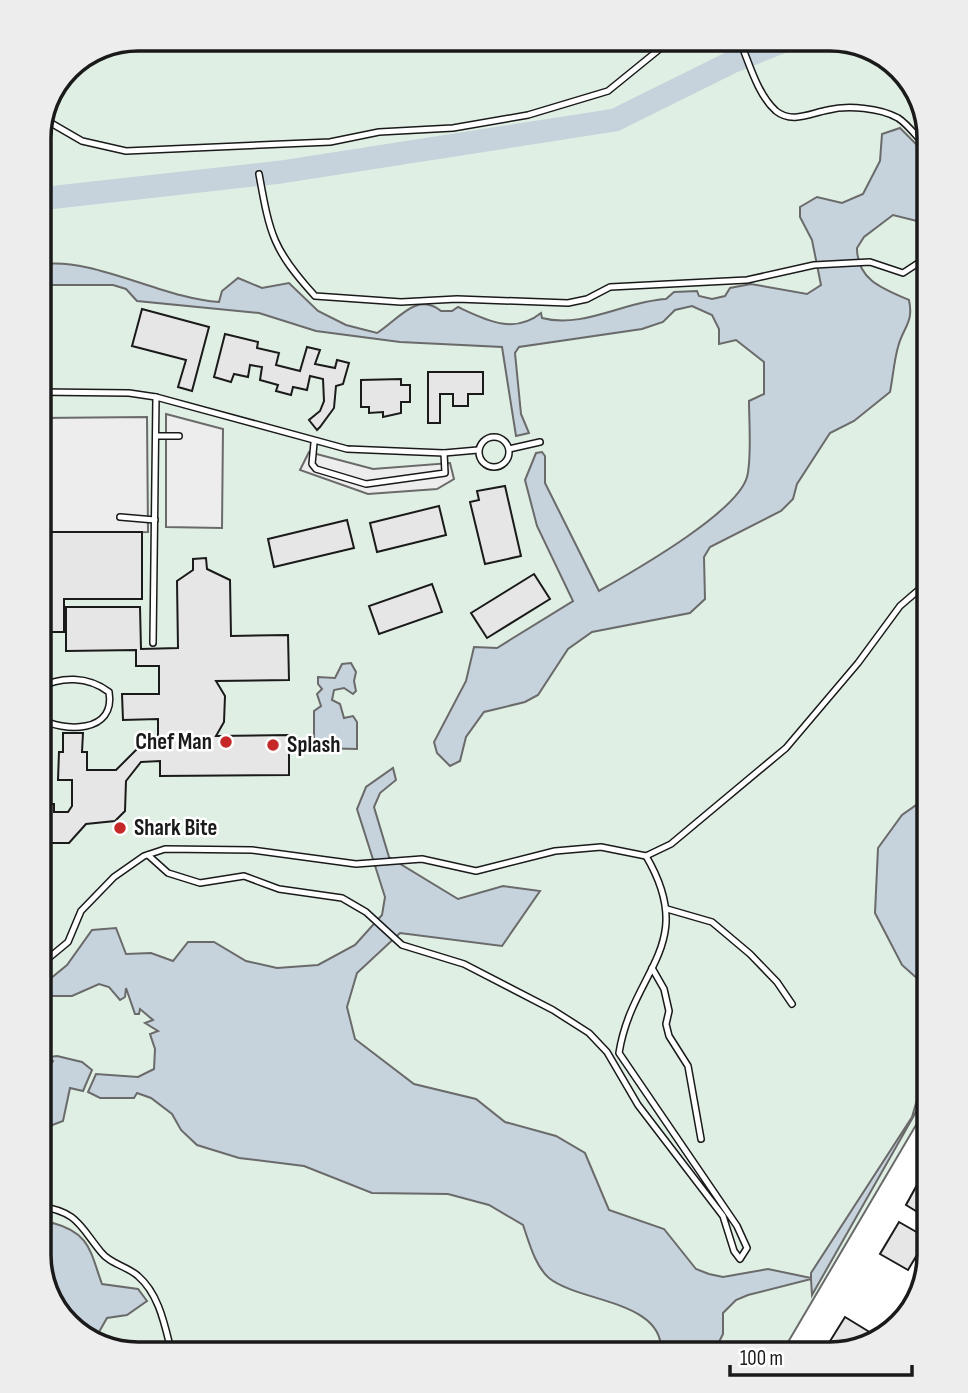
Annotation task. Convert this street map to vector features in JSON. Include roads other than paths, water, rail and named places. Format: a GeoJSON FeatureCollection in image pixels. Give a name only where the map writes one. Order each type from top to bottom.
{"type":"FeatureCollection","features":[{"type":"Feature","properties":{"kind":"lane"},"geometry":{"type":"LineString","coordinates":[[52,124],[82,141],[126,152],[330,142],[379,132],[453,128],[528,115],[608,91],[657,51]]}},
{"type":"Feature","properties":{"kind":"lane"},"geometry":{"type":"LineString","coordinates":[[744,51],[762,94],[777,111],[789,117],[803,117],[831,109],[883,112],[899,118],[917,137]]}},
{"type":"Feature","properties":{"kind":"lane"},"geometry":{"type":"LineString","coordinates":[[258,174],[268,226],[284,261],[315,296],[401,302],[457,299],[568,303],[587,299],[610,287],[747,280],[814,265],[870,262],[903,273],[917,264]]}},
{"type":"Feature","properties":{"kind":"lane"},"geometry":{"type":"LineString","coordinates":[[51,392],[128,393],[156,397],[245,420],[314,443],[347,449],[444,453],[478,450]]}},
{"type":"Feature","properties":{"kind":"lane"},"geometry":{"type":"LineString","coordinates":[[153,643],[156,397]]}},
{"type":"Feature","properties":{"kind":"lane"},"geometry":{"type":"LineString","coordinates":[[156,436],[179,436]]}},
{"type":"Feature","properties":{"kind":"lane"},"geometry":{"type":"LineString","coordinates":[[495,436],[506,442],[509,449],[504,463],[492,467],[482,461],[478,450],[484,440],[495,436]]}},
{"type":"Feature","properties":{"kind":"lane"},"geometry":{"type":"LineString","coordinates":[[509,449],[540,442]]}},
{"type":"Feature","properties":{"kind":"lane"},"geometry":{"type":"LineString","coordinates":[[314,443],[312,464],[316,469],[366,484],[445,473],[444,453]]}},
{"type":"Feature","properties":{"kind":"lane"},"geometry":{"type":"LineString","coordinates":[[120,517],[155,520]]}},
{"type":"Feature","properties":{"kind":"lane"},"geometry":{"type":"LineString","coordinates":[[51,956],[68,942],[81,911],[114,877],[148,855],[165,849],[252,850],[356,864],[422,859],[477,871],[555,851],[601,847],[646,856],[671,844],[786,748],[858,663],[900,606],[917,591]]}},
{"type":"Feature","properties":{"kind":"lane"},"geometry":{"type":"LineString","coordinates":[[51,682],[85,680],[99,684],[109,692],[111,706],[105,718],[93,724],[51,725]]}},
{"type":"Feature","properties":{"kind":"lane"},"geometry":{"type":"LineString","coordinates":[[148,855],[168,873],[200,883],[243,876],[279,889],[342,898],[366,912],[402,945],[464,964],[552,1010],[589,1033],[607,1052],[638,1105],[723,1216],[734,1251],[740,1259],[747,1248],[737,1226],[619,1053],[624,1024],[664,943],[667,909],[660,879],[646,856]]}},
{"type":"Feature","properties":{"kind":"lane"},"geometry":{"type":"LineString","coordinates":[[667,909],[712,922],[750,954],[777,982],[792,1004]]}},
{"type":"Feature","properties":{"kind":"lane"},"geometry":{"type":"LineString","coordinates":[[652,968],[664,989],[669,1010],[666,1024],[669,1036],[688,1066],[701,1139]]}},
{"type":"Feature","properties":{"kind":"lane"},"geometry":{"type":"LineString","coordinates":[[51,1210],[74,1217],[92,1236],[101,1253],[137,1275],[151,1292],[169,1342]]}},
{"type":"Feature","properties":{"kind":"waterway"},"geometry":{"type":"LineString","coordinates":[[51,198],[281,172],[615,120],[759,51]]}},
{"type":"Feature","properties":{"kind":"place","name":"Chef Man"},"geometry":{"type":"Point","coordinates":[226,742]}},
{"type":"Feature","properties":{"kind":"place","name":"Splash"},"geometry":{"type":"Point","coordinates":[273,745]}},
{"type":"Feature","properties":{"kind":"place","name":"Shark Bite"},"geometry":{"type":"Point","coordinates":[120,828]}}]}
